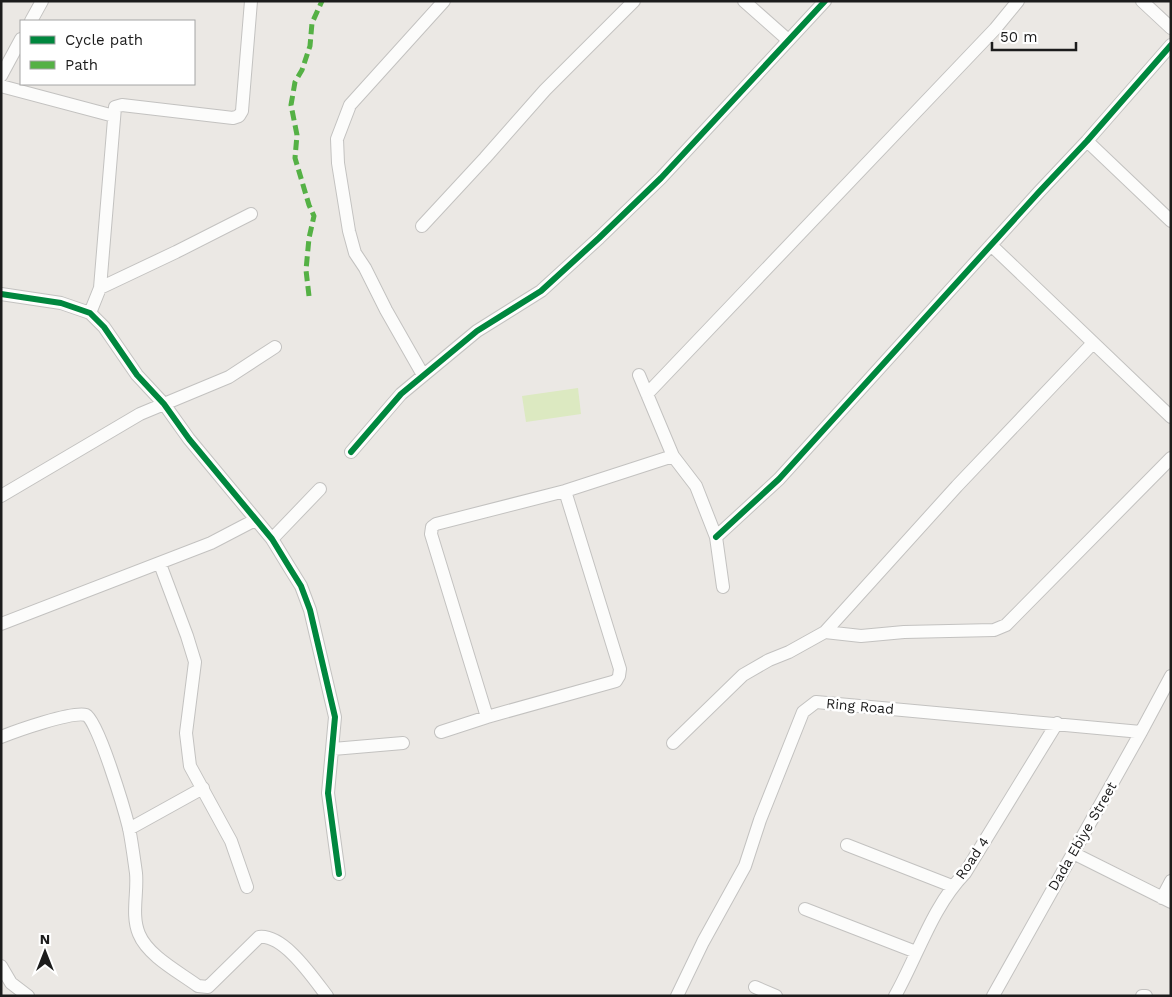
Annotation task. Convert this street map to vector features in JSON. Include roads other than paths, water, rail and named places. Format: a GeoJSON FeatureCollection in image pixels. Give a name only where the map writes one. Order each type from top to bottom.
{"type":"FeatureCollection","features":[{"type":"Feature","properties":{"kind":"street"},"geometry":{"type":"LineString","coordinates":[[32,20],[42,1]]}},
{"type":"Feature","properties":{"kind":"street"},"geometry":{"type":"LineString","coordinates":[[90,313],[100,288],[115,107],[122,105],[233,118],[239,116],[242,111],[243,102],[251,1]]}},
{"type":"Feature","properties":{"kind":"street"},"geometry":{"type":"LineString","coordinates":[[423,375],[355,253],[349,231],[337,139],[350,105],[444,1]]}},
{"type":"Feature","properties":{"kind":"street"},"geometry":{"type":"LineString","coordinates":[[422,226],[545,90],[634,1]]}},
{"type":"Feature","properties":{"kind":"street"},"geometry":{"type":"LineString","coordinates":[[744,1],[788,40]]}},
{"type":"Feature","properties":{"kind":"street"},"geometry":{"type":"LineString","coordinates":[[351,452],[401,394],[423,375],[477,331],[541,291],[599,238],[661,178],[825,1]]}},
{"type":"Feature","properties":{"kind":"street"},"geometry":{"type":"LineString","coordinates":[[647,394],[995,29],[1018,1]]}},
{"type":"Feature","properties":{"kind":"street"},"geometry":{"type":"LineString","coordinates":[[1142,1],[1171,28]]}},
{"type":"Feature","properties":{"kind":"street"},"geometry":{"type":"LineString","coordinates":[[1,76],[20,41]]}},
{"type":"Feature","properties":{"kind":"street"},"geometry":{"type":"LineString","coordinates":[[716,537],[779,479],[1088,141],[1171,45]]}},
{"type":"Feature","properties":{"kind":"street"},"geometry":{"type":"LineString","coordinates":[[1,86],[114,116]]}},
{"type":"Feature","properties":{"kind":"street"},"geometry":{"type":"LineString","coordinates":[[1088,141],[1171,221]]}},
{"type":"Feature","properties":{"kind":"street"},"geometry":{"type":"LineString","coordinates":[[100,288],[251,214]]}},
{"type":"Feature","properties":{"kind":"street"},"geometry":{"type":"LineString","coordinates":[[991,245],[1171,417]]}},
{"type":"Feature","properties":{"kind":"street"},"geometry":{"type":"LineString","coordinates":[[1,294],[62,303],[90,313],[104,328],[137,375],[164,404],[189,439],[272,539],[301,586],[310,610],[335,716],[328,793],[340,874]]}},
{"type":"Feature","properties":{"kind":"street"},"geometry":{"type":"LineString","coordinates":[[673,743],[743,676],[825,632],[957,486],[1093,343]]}},
{"type":"Feature","properties":{"kind":"street"},"geometry":{"type":"LineString","coordinates":[[1,496],[140,414],[229,378],[275,347]]}},
{"type":"Feature","properties":{"kind":"street"},"geometry":{"type":"LineString","coordinates":[[639,375],[673,456],[696,486],[716,537],[723,587]]}},
{"type":"Feature","properties":{"kind":"street"},"geometry":{"type":"LineString","coordinates":[[487,717],[430,534],[432,527],[436,524],[565,491],[673,456]]}},
{"type":"Feature","properties":{"kind":"street"},"geometry":{"type":"LineString","coordinates":[[825,632],[861,636],[904,632],[994,630],[1006,625],[1171,458]]}},
{"type":"Feature","properties":{"kind":"street"},"geometry":{"type":"LineString","coordinates":[[272,539],[320,489]]}},
{"type":"Feature","properties":{"kind":"street"},"geometry":{"type":"LineString","coordinates":[[441,732],[487,717],[616,681],[619,676],[620,669],[565,491]]}},
{"type":"Feature","properties":{"kind":"street"},"geometry":{"type":"LineString","coordinates":[[1,624],[160,564],[211,543],[255,520]]}},
{"type":"Feature","properties":{"kind":"street"},"geometry":{"type":"LineString","coordinates":[[160,564],[195,662],[186,733],[190,766],[231,841],[247,888]]}},
{"type":"Feature","properties":{"kind":"street","name":"Dada Ebiye Street"},"geometry":{"type":"LineString","coordinates":[[993,996],[1171,676]]}},
{"type":"Feature","properties":{"kind":"street","name":"Ring Road"},"geometry":{"type":"LineString","coordinates":[[677,996],[703,942],[745,866],[760,820],[803,712],[816,702],[1141,732]]}},
{"type":"Feature","properties":{"kind":"street"},"geometry":{"type":"LineString","coordinates":[[1,737],[38,724],[77,715],[86,715],[93,721],[129,828],[136,875],[135,922],[138,934],[146,948],[198,986],[208,987],[259,937],[265,936],[290,950],[327,996]]}},
{"type":"Feature","properties":{"kind":"street","name":"Road 4"},"geometry":{"type":"LineString","coordinates":[[895,996],[925,933],[952,886],[964,873],[1056,724]]}},
{"type":"Feature","properties":{"kind":"street"},"geometry":{"type":"LineString","coordinates":[[333,749],[402,743]]}},
{"type":"Feature","properties":{"kind":"street"},"geometry":{"type":"LineString","coordinates":[[129,828],[202,788]]}},
{"type":"Feature","properties":{"kind":"street"},"geometry":{"type":"LineString","coordinates":[[847,846],[952,886]]}},
{"type":"Feature","properties":{"kind":"street"},"geometry":{"type":"LineString","coordinates":[[1073,853],[1166,900],[1171,880]]}},
{"type":"Feature","properties":{"kind":"street"},"geometry":{"type":"LineString","coordinates":[[805,909],[916,952]]}},
{"type":"Feature","properties":{"kind":"street"},"geometry":{"type":"LineString","coordinates":[[1,966],[11,983],[28,996]]}},
{"type":"Feature","properties":{"kind":"street"},"geometry":{"type":"LineString","coordinates":[[755,987],[776,996]]}}]}
